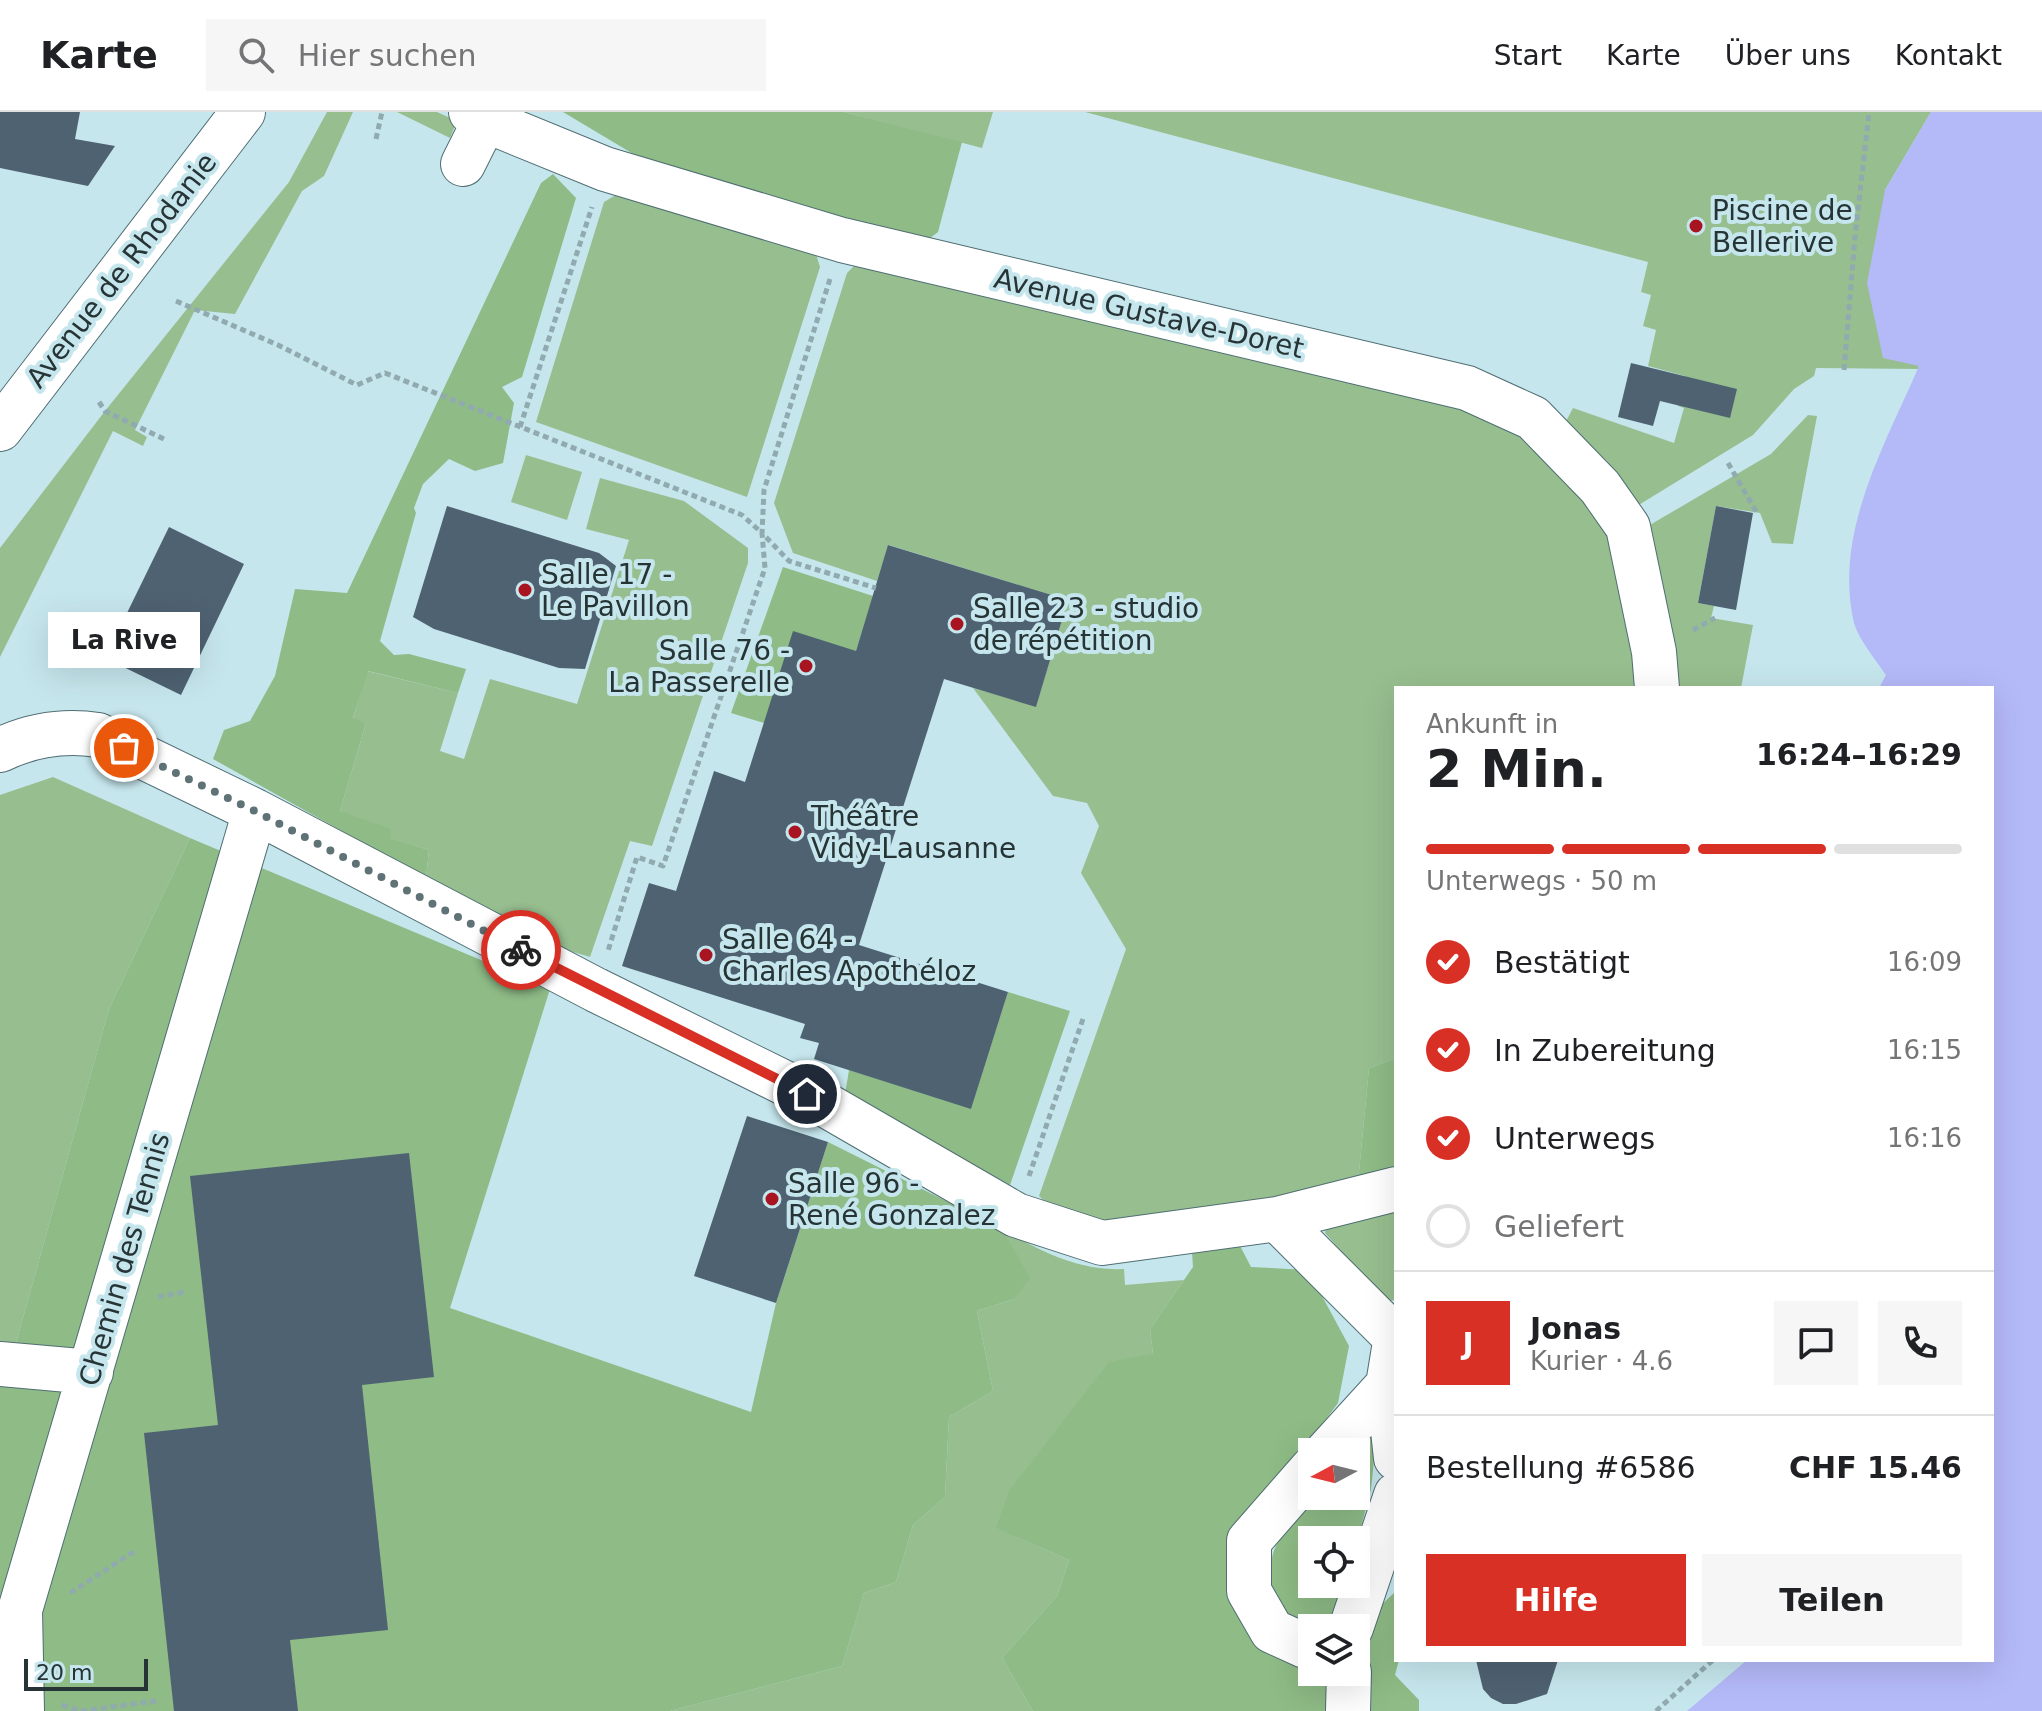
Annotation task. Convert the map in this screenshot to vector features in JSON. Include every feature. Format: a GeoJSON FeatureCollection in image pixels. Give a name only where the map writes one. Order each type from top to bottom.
{"type":"FeatureCollection","features":[{"type":"Feature","properties":{"kind":"street","name":"Avenue de Rhodanie"},"geometry":{"type":"LineString","coordinates":[[0,429],[243,112]]}},
{"type":"Feature","properties":{"kind":"street"},"geometry":{"type":"LineString","coordinates":[[463,164],[478,116]]}},
{"type":"Feature","properties":{"kind":"street","name":"Avenue Gustave-Doret"},"geometry":{"type":"LineString","coordinates":[[478,116],[605,169],[842,240],[1467,388],[1533,418],[1600,487],[1628,527],[1654,652],[1657,686]]}},
{"type":"Feature","properties":{"kind":"street"},"geometry":{"type":"LineString","coordinates":[[0,750],[20,740],[72,731],[98,735],[255,811],[596,990],[807,1094],[1016,1215],[1102,1243],[1277,1219],[1394,1190]]}},
{"type":"Feature","properties":{"kind":"street","name":"Chemin des Tennis"},"geometry":{"type":"LineString","coordinates":[[22,1711],[20,1610],[255,811]]}},
{"type":"Feature","properties":{"kind":"street"},"geometry":{"type":"LineString","coordinates":[[1277,1219],[1394,1334]]}},
{"type":"Feature","properties":{"kind":"street"},"geometry":{"type":"LineString","coordinates":[[1394,1348],[1388,1385],[1394,1440]]}},
{"type":"Feature","properties":{"kind":"street"},"geometry":{"type":"LineString","coordinates":[[0,1364],[91,1372]]}},
{"type":"Feature","properties":{"kind":"street"},"geometry":{"type":"LineString","coordinates":[[1340,1438],[1388,1385]]}},
{"type":"Feature","properties":{"kind":"street"},"geometry":{"type":"LineString","coordinates":[[1298,1485],[1249,1541],[1249,1591],[1272,1631],[1298,1643]]}},
{"type":"Feature","properties":{"kind":"street"},"geometry":{"type":"LineString","coordinates":[[1356,1614],[1394,1501]]}},
{"type":"Feature","properties":{"kind":"street"},"geometry":{"type":"LineString","coordinates":[[1348,1711],[1349,1686]]}},
{"type":"Feature","properties":{"kind":"path"},"geometry":{"type":"LineString","coordinates":[[376,139],[382,112]]}},
{"type":"Feature","properties":{"kind":"path"},"geometry":{"type":"LineString","coordinates":[[1844,370],[1869,112]]}},
{"type":"Feature","properties":{"kind":"path"},"geometry":{"type":"LineString","coordinates":[[520,427],[605,169]]}},
{"type":"Feature","properties":{"kind":"path"},"geometry":{"type":"LineString","coordinates":[[596,990],[637,857],[663,866],[765,568],[762,533],[764,490],[842,240]]}},
{"type":"Feature","properties":{"kind":"path"},"geometry":{"type":"LineString","coordinates":[[176,301],[263,338],[357,385],[385,373],[742,515],[789,561],[876,588]]}},
{"type":"Feature","properties":{"kind":"path"},"geometry":{"type":"LineString","coordinates":[[99,402],[105,411],[164,439]]}},
{"type":"Feature","properties":{"kind":"path"},"geometry":{"type":"LineString","coordinates":[[1728,463],[1757,513]]}},
{"type":"Feature","properties":{"kind":"path"},"geometry":{"type":"LineString","coordinates":[[1016,1215],[1084,1016]]}},
{"type":"Feature","properties":{"kind":"path"},"geometry":{"type":"LineString","coordinates":[[1656,1711],[1711,1662]]}},
{"type":"Feature","properties":{"kind":"path"},"geometry":{"type":"LineString","coordinates":[[81,1711],[156,1701]]}},
{"type":"Feature","properties":{"kind":"green space"},"geometry":{"type":"Polygon","coordinates":[[[327,112],[353,112],[324,176],[302,191],[235,314],[195,310],[135,430],[147,437],[143,446],[113,431],[0,657],[0,548],[105,411],[289,182],[327,112]]]}},
{"type":"Feature","properties":{"kind":"green space"},"geometry":{"type":"Polygon","coordinates":[[[397,112],[437,112],[457,121],[450,138],[397,112]]]}},
{"type":"Feature","properties":{"kind":"green space"},"geometry":{"type":"Polygon","coordinates":[[[563,112],[844,112],[962,142],[938,232],[926,241],[911,241],[640,158],[563,112]]]}},
{"type":"Feature","properties":{"kind":"green space"},"geometry":{"type":"Polygon","coordinates":[[[844,112],[993,112],[982,148],[844,112]]]}},
{"type":"Feature","properties":{"kind":"green space","name":"Piscine de Bellerive"},"geometry":{"type":"Polygon","coordinates":[[[1085,112],[1931,112],[1885,190],[1918,369],[1816,368],[1814,376],[1794,389],[1753,435],[1637,506],[1607,461],[1564,425],[1573,408],[1674,443],[1684,408],[1678,406],[1685,376],[1648,366],[1656,330],[1643,326],[1651,295],[1641,292],[1648,262],[1085,112]]]}},
{"type":"Feature","properties":{"kind":"green space"},"geometry":{"type":"Polygon","coordinates":[[[553,174],[576,198],[522,377],[502,387],[514,403],[503,463],[475,471],[449,459],[423,484],[380,641],[394,655],[409,654],[466,669],[458,693],[368,671],[353,718],[366,723],[340,811],[391,829],[390,838],[429,850],[426,878],[213,759],[224,730],[250,721],[275,676],[295,589],[347,593],[541,183],[553,174]]]}},
{"type":"Feature","properties":{"kind":"green space"},"geometry":{"type":"Polygon","coordinates":[[[624,190],[813,244],[820,267],[747,497],[536,422],[604,202],[624,190]]]}},
{"type":"Feature","properties":{"kind":"green space"},"geometry":{"type":"Polygon","coordinates":[[[861,259],[1464,402],[1531,428],[1618,539],[1641,686],[1394,686],[1394,1059],[1369,1068],[1358,1182],[1102,1232],[1064,1220],[1039,1196],[1126,949],[1081,873],[1099,826],[1087,803],[1053,796],[973,688],[1036,706],[1068,600],[889,545],[877,581],[793,553],[774,503],[847,273],[861,259]]]}},
{"type":"Feature","properties":{"kind":"green space"},"geometry":{"type":"Polygon","coordinates":[[[1808,415],[1817,416],[1793,544],[1772,543],[1760,513],[1716,506],[1698,603],[1714,606],[1711,618],[1753,625],[1741,686],[1669,686],[1643,529],[1771,454],[1808,415]]]}},
{"type":"Feature","properties":{"kind":"green space"},"geometry":{"type":"Polygon","coordinates":[[[526,455],[582,472],[567,520],[511,502],[526,455]]]}},
{"type":"Feature","properties":{"kind":"green space"},"geometry":{"type":"Polygon","coordinates":[[[600,478],[684,501],[748,548],[748,563],[652,846],[630,841],[590,957],[570,951],[426,878],[429,850],[389,838],[340,811],[366,723],[353,719],[367,671],[458,693],[440,751],[464,759],[490,679],[577,704],[629,540],[586,529],[600,478]]]}},
{"type":"Feature","properties":{"kind":"green space"},"geometry":{"type":"Polygon","coordinates":[[[783,567],[873,596],[856,651],[764,723],[731,713],[783,567]]]}},
{"type":"Feature","properties":{"kind":"green space"},"geometry":{"type":"Polygon","coordinates":[[[53,777],[190,838],[109,1009],[14,1350],[0,1350],[0,795],[53,777]]]}},
{"type":"Feature","properties":{"kind":"green space"},"geometry":{"type":"Polygon","coordinates":[[[190,838],[550,989],[450,1308],[751,1412],[776,1303],[828,1142],[1002,1229],[1030,1278],[1014,1299],[977,1311],[993,1391],[949,1417],[945,1497],[913,1525],[896,1582],[864,1593],[842,1666],[670,1711],[0,1711],[0,1350],[14,1350],[109,1009],[190,838]]]}},
{"type":"Feature","properties":{"kind":"green space"},"geometry":{"type":"Polygon","coordinates":[[[1008,992],[1070,1011],[1010,1185],[845,1094],[849,1070],[971,1108],[1008,992]]]}},
{"type":"Feature","properties":{"kind":"green space"},"geometry":{"type":"Polygon","coordinates":[[[1394,1059],[1394,1183],[1358,1182],[1369,1068],[1394,1059]]]}},
{"type":"Feature","properties":{"kind":"green space"},"geometry":{"type":"Polygon","coordinates":[[[1394,1200],[1394,1300],[1385,1301],[1325,1233],[1327,1221],[1394,1200]]]}},
{"type":"Feature","properties":{"kind":"green space"},"geometry":{"type":"Polygon","coordinates":[[[1002,1229],[1045,1252],[1076,1263],[1124,1269],[1125,1285],[1184,1280],[1150,1329],[1153,1354],[997,1528],[1069,1560],[1057,1596],[1002,1658],[1033,1711],[670,1711],[842,1666],[864,1593],[896,1582],[913,1525],[945,1497],[949,1417],[993,1391],[977,1311],[1014,1299],[1002,1229]]]}},
{"type":"Feature","properties":{"kind":"green space"},"geometry":{"type":"Polygon","coordinates":[[[1236,1238],[1251,1267],[1308,1270],[1349,1346],[1338,1403],[1312,1438],[1298,1438],[1298,1457],[1241,1534],[1227,1588],[1266,1651],[1298,1661],[1298,1686],[1370,1686],[1370,1616],[1394,1593],[1394,1662],[1398,1662],[1395,1675],[1419,1700],[1419,1711],[1033,1711],[1002,1658],[1057,1596],[1069,1560],[996,1528],[1009,1491],[1109,1362],[1153,1354],[1150,1329],[1193,1267],[1192,1252],[1236,1238]]]}},
{"type":"Feature","properties":{"kind":"green space"},"geometry":{"type":"Polygon","coordinates":[[[1378,1422],[1370,1493],[1370,1438],[1366,1438],[1378,1422]]]}},
{"type":"Feature","properties":{"kind":"green space"},"geometry":{"type":"Polygon","coordinates":[[[1302,1510],[1365,1510],[1361,1526],[1298,1526],[1298,1598],[1341,1598],[1331,1614],[1298,1614],[1298,1618],[1275,1609],[1270,1572],[1272,1558],[1290,1524],[1302,1510]]]}},
{"type":"Feature","properties":{"kind":"water"},"geometry":{"type":"Polygon","coordinates":[[[1931,112],[2042,112],[2042,1711],[1687,1711],[1745,1662],[1994,1662],[1994,686],[1880,686],[1886,675],[1854,623],[1849,589],[1856,523],[1878,458],[1919,366],[1883,358],[1867,283],[1885,190],[1931,112]]]}},
{"type":"Feature","properties":{"kind":"building"},"geometry":{"type":"Polygon","coordinates":[[[0,112],[80,112],[75,139],[115,146],[88,186],[0,168],[0,112]]]}},
{"type":"Feature","properties":{"kind":"building"},"geometry":{"type":"Polygon","coordinates":[[[1631,363],[1737,389],[1730,418],[1660,401],[1653,426],[1618,417],[1631,363]]]}},
{"type":"Feature","properties":{"kind":"building"},"geometry":{"type":"Polygon","coordinates":[[[447,506],[599,553],[616,566],[585,669],[559,668],[434,629],[413,617],[447,506]]]}},
{"type":"Feature","properties":{"kind":"building"},"geometry":{"type":"Polygon","coordinates":[[[1716,506],[1753,513],[1736,610],[1698,603],[1716,506]]]}},
{"type":"Feature","properties":{"kind":"building"},"geometry":{"type":"Polygon","coordinates":[[[169,527],[244,564],[181,695],[105,658],[169,527]]]}},
{"type":"Feature","properties":{"kind":"building","name":"Théâtre Vidy-Lausanne"},"geometry":{"type":"Polygon","coordinates":[[[888,545],[1068,600],[1036,707],[944,679],[859,945],[1008,992],[971,1109],[814,1059],[819,1043],[800,1038],[805,1024],[622,966],[649,883],[676,891],[714,771],[745,782],[793,631],[856,651],[888,545]]]}},
{"type":"Feature","properties":{"kind":"building"},"geometry":{"type":"Polygon","coordinates":[[[747,1116],[828,1142],[776,1303],[694,1276],[747,1116]]]}},
{"type":"Feature","properties":{"kind":"building"},"geometry":{"type":"Polygon","coordinates":[[[409,1153],[434,1377],[362,1385],[388,1630],[290,1640],[298,1711],[174,1711],[144,1433],[218,1425],[190,1176],[409,1153]]]}},
{"type":"Feature","properties":{"kind":"building"},"geometry":{"type":"Polygon","coordinates":[[[1476,1662],[1557,1662],[1547,1694],[1516,1704],[1503,1704],[1483,1689],[1476,1662]]]}},
{"type":"Feature","properties":{"kind":"way so far"},"geometry":{"type":"LineString","coordinates":[[124,748],[255,811],[521,950]]}},
{"type":"Feature","properties":{"kind":"place","name":"Piscine de Bellerive"},"geometry":{"type":"Point","coordinates":[1696,226]}},
{"type":"Feature","properties":{"kind":"place","name":"Salle 17 - Le Pavillon"},"geometry":{"type":"Point","coordinates":[525,590]}},
{"type":"Feature","properties":{"kind":"place","name":"Salle 23 - studio de répétition"},"geometry":{"type":"Point","coordinates":[957,624]}},
{"type":"Feature","properties":{"kind":"place","name":"Salle 76 - La Passerelle"},"geometry":{"type":"Point","coordinates":[806,666]}},
{"type":"Feature","properties":{"kind":"place","name":"La Rive"},"geometry":{"type":"Point","coordinates":[124,748]}},
{"type":"Feature","properties":{"kind":"place","name":"Théâtre Vidy-Lausanne"},"geometry":{"type":"Point","coordinates":[795,832]}},
{"type":"Feature","properties":{"kind":"place","name":"Salle 64 - Charles Apothéloz"},"geometry":{"type":"Point","coordinates":[706,955]}},
{"type":"Feature","properties":{"kind":"place","name":"Salle 96 - René Gonzalez"},"geometry":{"type":"Point","coordinates":[772,1199]}},
{"type":"Feature","properties":{"kind":"route"},"geometry":{"type":"LineString","coordinates":[[521,950],[807,1094]]}}]}
